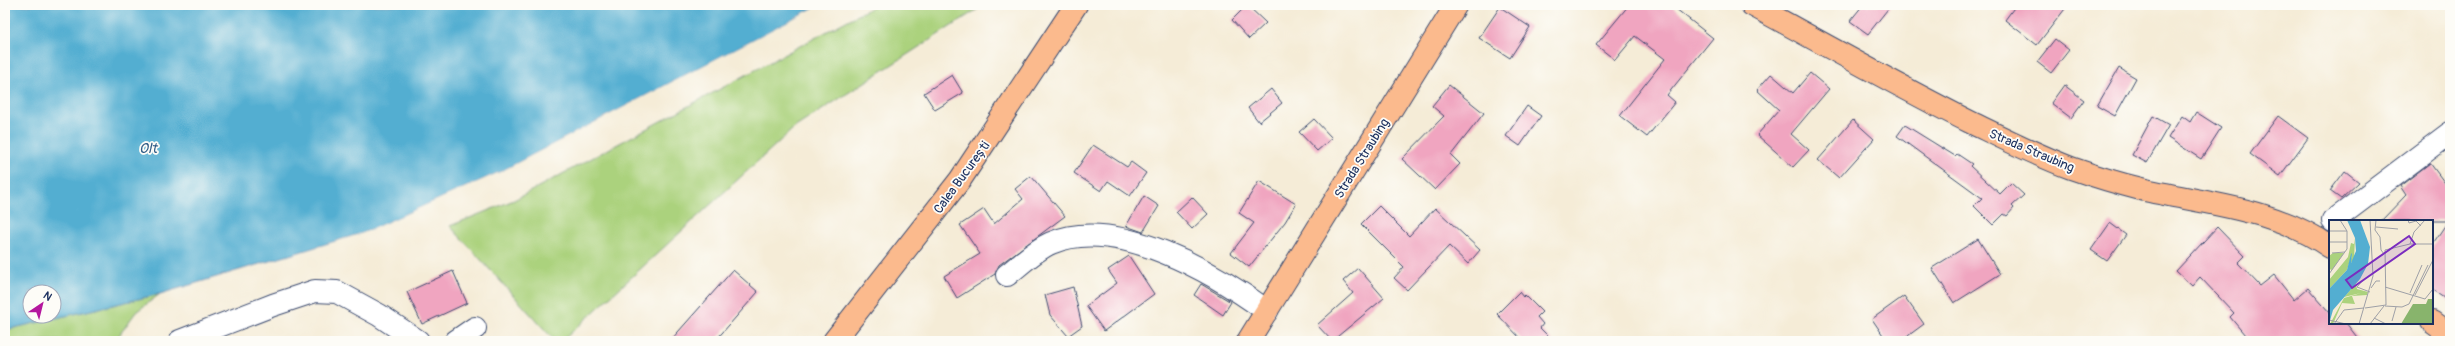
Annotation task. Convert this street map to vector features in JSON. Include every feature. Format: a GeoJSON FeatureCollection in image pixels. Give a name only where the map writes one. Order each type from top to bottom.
{"type":"FeatureCollection","features":[{"type":"Feature","properties":{"kind":"main road","name":"Calea București"},"geometry":{"type":"LineString","coordinates":[[834,341],[960,180],[1076,5]]}},
{"type":"Feature","properties":{"kind":"main road","name":"Strada Straubing"},"geometry":{"type":"LineString","coordinates":[[1752,5],[1935,105],[2044,157],[2103,178],[2141,189],[2248,211],[2324,235]]}},
{"type":"Feature","properties":{"kind":"main road","name":"Strada Straubing"},"geometry":{"type":"LineString","coordinates":[[1248,341],[1450,8]]}},
{"type":"Feature","properties":{"kind":"main road"},"geometry":{"type":"LineString","coordinates":[[2433,323],[2450,335]]}},
{"type":"Feature","properties":{"kind":"street"},"geometry":{"type":"LineString","coordinates":[[2334,220],[2450,133]]}},
{"type":"Feature","properties":{"kind":"street"},"geometry":{"type":"LineString","coordinates":[[1007,275],[1032,254],[1051,243],[1083,236],[1116,239],[1177,258],[1212,275],[1266,311]]}},
{"type":"Feature","properties":{"kind":"street"},"geometry":{"type":"LineString","coordinates":[[180,341],[228,321],[315,291],[337,292],[379,315],[418,341]]}},
{"type":"Feature","properties":{"kind":"street"},"geometry":{"type":"LineString","coordinates":[[456,341],[475,328]]}},
{"type":"Feature","properties":{"kind":"green space"},"geometry":{"type":"Polygon","coordinates":[[[876,5],[898,7],[912,5],[984,5],[794,128],[562,341],[555,341],[450,226],[514,200],[876,5]]]}},
{"type":"Feature","properties":{"kind":"green space"},"geometry":{"type":"Polygon","coordinates":[[[160,294],[136,312],[115,341],[5,341],[5,330],[31,324],[62,324],[62,317],[160,294]]]}},
{"type":"Feature","properties":{"kind":"water","name":"Olt"},"geometry":{"type":"Polygon","coordinates":[[[5,5],[819,5],[500,172],[363,233],[160,294],[62,317],[62,284],[22,284],[22,324],[31,324],[5,330],[5,5]]]}},
{"type":"Feature","properties":{"kind":"pier"},"geometry":{"type":"Polygon","coordinates":[[[821,5],[500,174],[363,234],[155,297],[363,233],[500,172],[821,5]]]}},
{"type":"Feature","properties":{"kind":"building"},"geometry":{"type":"Polygon","coordinates":[[[1247,5],[1266,23],[1249,39],[1232,20],[1247,5]]]}},
{"type":"Feature","properties":{"kind":"building"},"geometry":{"type":"Polygon","coordinates":[[[1629,5],[1671,5],[1713,38],[1667,95],[1675,102],[1647,137],[1620,116],[1665,59],[1635,36],[1615,60],[1596,45],[1629,5]]]}},
{"type":"Feature","properties":{"kind":"building"},"geometry":{"type":"Polygon","coordinates":[[[1863,5],[1891,5],[1868,34],[1850,21],[1863,5]]]}},
{"type":"Feature","properties":{"kind":"building"},"geometry":{"type":"Polygon","coordinates":[[[2016,5],[2068,5],[2037,45],[2005,20],[2016,5]]]}},
{"type":"Feature","properties":{"kind":"building"},"geometry":{"type":"Polygon","coordinates":[[[1500,7],[1530,27],[1510,58],[1479,38],[1500,7]]]}},
{"type":"Feature","properties":{"kind":"building"},"geometry":{"type":"Polygon","coordinates":[[[2055,39],[2069,50],[2051,73],[2037,62],[2055,39]]]}},
{"type":"Feature","properties":{"kind":"building"},"geometry":{"type":"Polygon","coordinates":[[[2119,68],[2136,78],[2115,116],[2097,106],[2119,68]]]}},
{"type":"Feature","properties":{"kind":"building"},"geometry":{"type":"Polygon","coordinates":[[[1810,73],[1829,89],[1791,134],[1809,150],[1793,167],[1757,135],[1779,110],[1757,90],[1771,74],[1793,93],[1810,73]]]}},
{"type":"Feature","properties":{"kind":"building"},"geometry":{"type":"Polygon","coordinates":[[[952,75],[963,93],[935,110],[924,93],[952,75]]]}},
{"type":"Feature","properties":{"kind":"building"},"geometry":{"type":"Polygon","coordinates":[[[1449,85],[1484,113],[1451,155],[1460,164],[1435,190],[1402,159],[1444,116],[1432,106],[1449,85]]]}},
{"type":"Feature","properties":{"kind":"building"},"geometry":{"type":"Polygon","coordinates":[[[2064,85],[2084,100],[2071,118],[2051,103],[2064,85]]]}},
{"type":"Feature","properties":{"kind":"building"},"geometry":{"type":"Polygon","coordinates":[[[1271,89],[1282,103],[1259,122],[1248,108],[1271,89]]]}},
{"type":"Feature","properties":{"kind":"building"},"geometry":{"type":"Polygon","coordinates":[[[1527,106],[1541,116],[1520,146],[1506,136],[1527,106]]]}},
{"type":"Feature","properties":{"kind":"building"},"geometry":{"type":"Polygon","coordinates":[[[2196,112],[2221,128],[2201,159],[2168,138],[2182,116],[2190,122],[2196,112]]]}},
{"type":"Feature","properties":{"kind":"building"},"geometry":{"type":"Polygon","coordinates":[[[2153,116],[2169,125],[2147,163],[2132,155],[2153,116]]]}},
{"type":"Feature","properties":{"kind":"building"},"geometry":{"type":"Polygon","coordinates":[[[2278,116],[2308,138],[2280,176],[2250,154],[2278,116]]]}},
{"type":"Feature","properties":{"kind":"building"},"geometry":{"type":"Polygon","coordinates":[[[1314,119],[1332,138],[1317,151],[1299,132],[1314,119]]]}},
{"type":"Feature","properties":{"kind":"building"},"geometry":{"type":"Polygon","coordinates":[[[1853,120],[1874,139],[1839,178],[1818,160],[1853,120]]]}},
{"type":"Feature","properties":{"kind":"building"},"geometry":{"type":"Polygon","coordinates":[[[1905,125],[1955,156],[1957,154],[1972,164],[1970,166],[2000,194],[2011,183],[2024,195],[2012,206],[2014,208],[2007,216],[2004,214],[1993,225],[1974,206],[1982,198],[1897,136],[1905,125]]]}},
{"type":"Feature","properties":{"kind":"building"},"geometry":{"type":"Polygon","coordinates":[[[1093,145],[1127,167],[1131,162],[1146,173],[1130,196],[1108,181],[1101,191],[1074,173],[1093,145]]]}},
{"type":"Feature","properties":{"kind":"building"},"geometry":{"type":"Polygon","coordinates":[[[2430,163],[2450,190],[2450,301],[2433,290],[2433,244],[2448,221],[2382,220],[2406,195],[2400,186],[2430,163]]]}},
{"type":"Feature","properties":{"kind":"building"},"geometry":{"type":"Polygon","coordinates":[[[2345,171],[2359,182],[2341,199],[2330,191],[2345,171]]]}},
{"type":"Feature","properties":{"kind":"building"},"geometry":{"type":"Polygon","coordinates":[[[1031,176],[1065,216],[999,265],[995,274],[957,298],[944,276],[980,254],[960,225],[984,209],[994,224],[1023,199],[1015,189],[1031,176]]]}},
{"type":"Feature","properties":{"kind":"building"},"geometry":{"type":"Polygon","coordinates":[[[1259,181],[1296,204],[1285,222],[1249,267],[1231,253],[1254,223],[1239,213],[1259,181]]]}},
{"type":"Feature","properties":{"kind":"building"},"geometry":{"type":"Polygon","coordinates":[[[1144,196],[1159,206],[1143,232],[1126,226],[1144,196]]]}},
{"type":"Feature","properties":{"kind":"building"},"geometry":{"type":"Polygon","coordinates":[[[1192,197],[1208,214],[1192,229],[1176,212],[1192,197]]]}},
{"type":"Feature","properties":{"kind":"building"},"geometry":{"type":"Polygon","coordinates":[[[1379,206],[1409,236],[1435,208],[1480,250],[1468,264],[1449,246],[1407,290],[1394,278],[1404,267],[1361,224],[1379,206]]]}},
{"type":"Feature","properties":{"kind":"building"},"geometry":{"type":"Polygon","coordinates":[[[2110,223],[2126,235],[2107,261],[2091,250],[2110,223]]]}},
{"type":"Feature","properties":{"kind":"building"},"geometry":{"type":"Polygon","coordinates":[[[2217,227],[2245,256],[2238,263],[2260,286],[2274,275],[2294,300],[2308,288],[2329,312],[2329,324],[2347,324],[2360,341],[2250,341],[2230,317],[2234,313],[2200,277],[2192,286],[2176,271],[2217,227]]]}},
{"type":"Feature","properties":{"kind":"building"},"geometry":{"type":"Polygon","coordinates":[[[1978,239],[2000,274],[1954,303],[1932,268],[1978,239]]]}},
{"type":"Feature","properties":{"kind":"building"},"geometry":{"type":"Polygon","coordinates":[[[1129,256],[1154,294],[1104,331],[1086,306],[1117,283],[1108,270],[1129,256]]]}},
{"type":"Feature","properties":{"kind":"building"},"geometry":{"type":"Polygon","coordinates":[[[1358,268],[1384,298],[1332,341],[1317,325],[1353,293],[1343,281],[1358,268]]]}},
{"type":"Feature","properties":{"kind":"building"},"geometry":{"type":"Polygon","coordinates":[[[733,270],[758,292],[715,341],[670,341],[733,270]]]}},
{"type":"Feature","properties":{"kind":"building"},"geometry":{"type":"Polygon","coordinates":[[[453,271],[467,303],[422,324],[407,292],[453,271]]]}},
{"type":"Feature","properties":{"kind":"building"},"geometry":{"type":"Polygon","coordinates":[[[1201,284],[1231,302],[1223,315],[1194,295],[1201,284]]]}},
{"type":"Feature","properties":{"kind":"building"},"geometry":{"type":"Polygon","coordinates":[[[1073,287],[1082,326],[1068,336],[1050,315],[1045,295],[1073,287]]]}},
{"type":"Feature","properties":{"kind":"building"},"geometry":{"type":"Polygon","coordinates":[[[1519,292],[1523,297],[1525,295],[1542,312],[1537,317],[1543,324],[1540,328],[1553,341],[1523,341],[1497,314],[1519,292]]]}},
{"type":"Feature","properties":{"kind":"building"},"geometry":{"type":"Polygon","coordinates":[[[1904,296],[1924,324],[1901,341],[1887,341],[1872,319],[1904,296]]]}}]}
